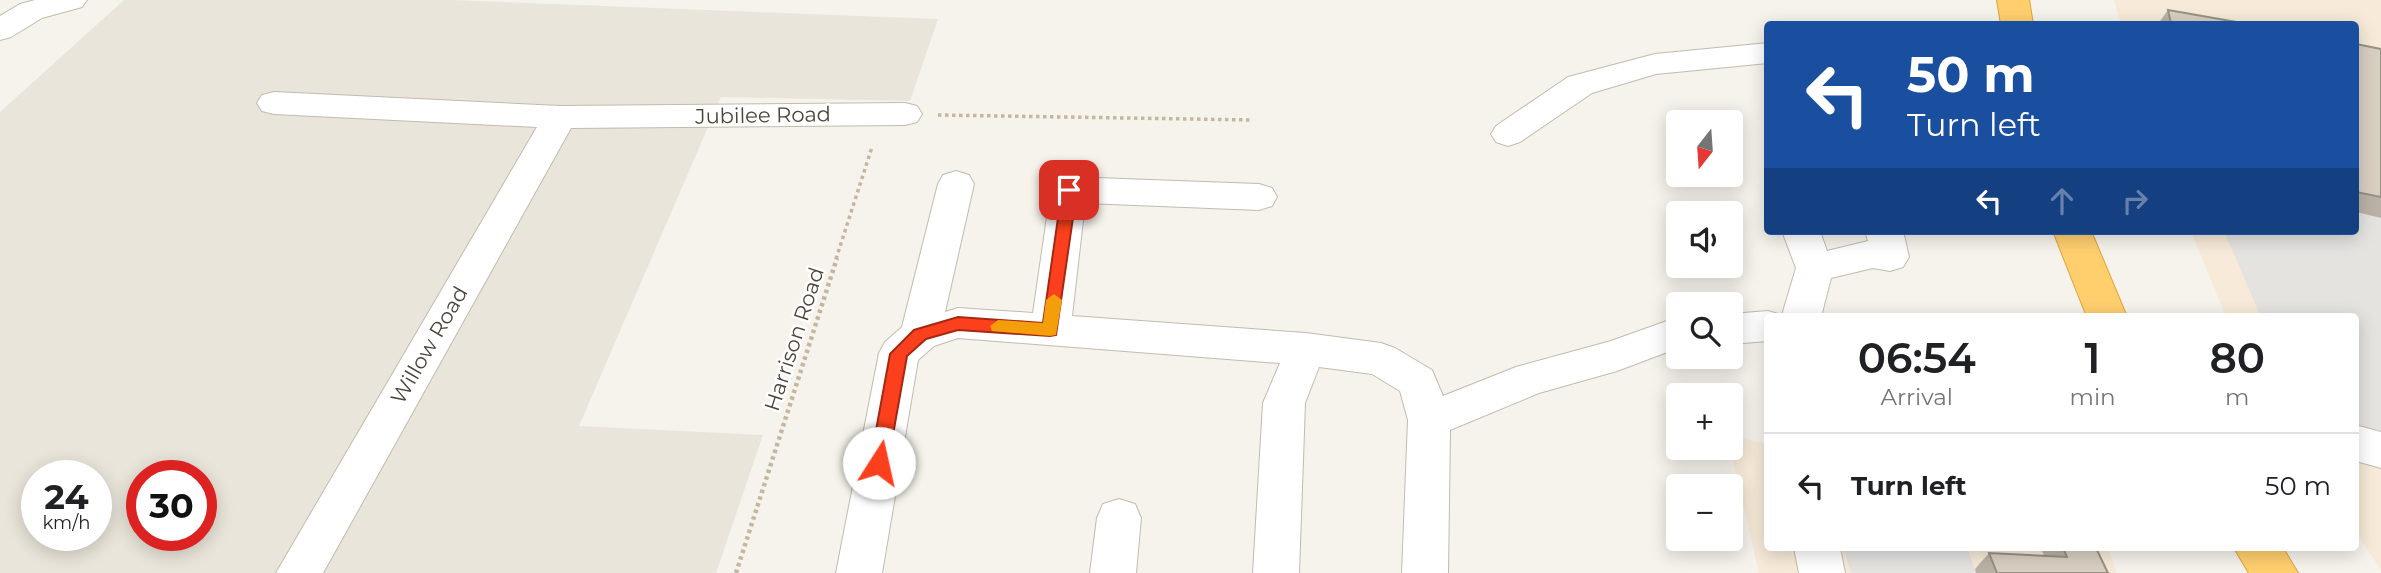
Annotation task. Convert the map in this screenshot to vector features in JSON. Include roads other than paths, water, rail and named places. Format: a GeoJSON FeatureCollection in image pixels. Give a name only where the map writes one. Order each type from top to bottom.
{"type":"FeatureCollection","features":[{"type":"Feature","properties":{"kind":"highway"},"geometry":{"type":"LineString","coordinates":[[2013,0],[2016,21]]}},
{"type":"Feature","properties":{"kind":"highway"},"geometry":{"type":"LineString","coordinates":[[2074,235],[2105,313]]}},
{"type":"Feature","properties":{"kind":"highway"},"geometry":{"type":"LineString","coordinates":[[2259,551],[2275,573]]}},
{"type":"Feature","properties":{"kind":"street"},"geometry":{"type":"LineString","coordinates":[[0,30],[31,11],[71,0]]}},
{"type":"Feature","properties":{"kind":"street"},"geometry":{"type":"LineString","coordinates":[[1508,134],[1580,85],[1655,64],[1764,53]]}},
{"type":"Feature","properties":{"kind":"street","name":"Jubilee Road"},"geometry":{"type":"LineString","coordinates":[[274,103],[559,117],[894,114]]}},
{"type":"Feature","properties":{"kind":"street","name":"Willow Road"},"geometry":{"type":"LineString","coordinates":[[299,573],[559,117]]}},
{"type":"Feature","properties":{"kind":"street"},"geometry":{"type":"LineString","coordinates":[[920,335],[956,184]]}},
{"type":"Feature","properties":{"kind":"street"},"geometry":{"type":"LineString","coordinates":[[1050,330],[1069,190],[1259,197]]}},
{"type":"Feature","properties":{"kind":"street"},"geometry":{"type":"LineString","coordinates":[[1802,313],[1815,268],[1803,235]]}},
{"type":"Feature","properties":{"kind":"street"},"geometry":{"type":"LineString","coordinates":[[1815,268],[1873,254],[1890,257],[1885,235]]}},
{"type":"Feature","properties":{"kind":"street"},"geometry":{"type":"LineString","coordinates":[[859,573],[899,354],[920,335],[958,323],[1306,349],[1381,359],[1418,382],[1429,420],[1425,573]]}},
{"type":"Feature","properties":{"kind":"street"},"geometry":{"type":"LineString","coordinates":[[1743,328],[1764,326]]}},
{"type":"Feature","properties":{"kind":"street"},"geometry":{"type":"LineString","coordinates":[[1429,420],[1530,379],[1617,355],[1666,337]]}},
{"type":"Feature","properties":{"kind":"street"},"geometry":{"type":"LineString","coordinates":[[1276,573],[1284,403],[1306,349]]}},
{"type":"Feature","properties":{"kind":"street"},"geometry":{"type":"LineString","coordinates":[[1113,573],[1119,518]]}},
{"type":"Feature","properties":{"kind":"street"},"geometry":{"type":"LineString","coordinates":[[1818,551],[1822,573]]}}]}
